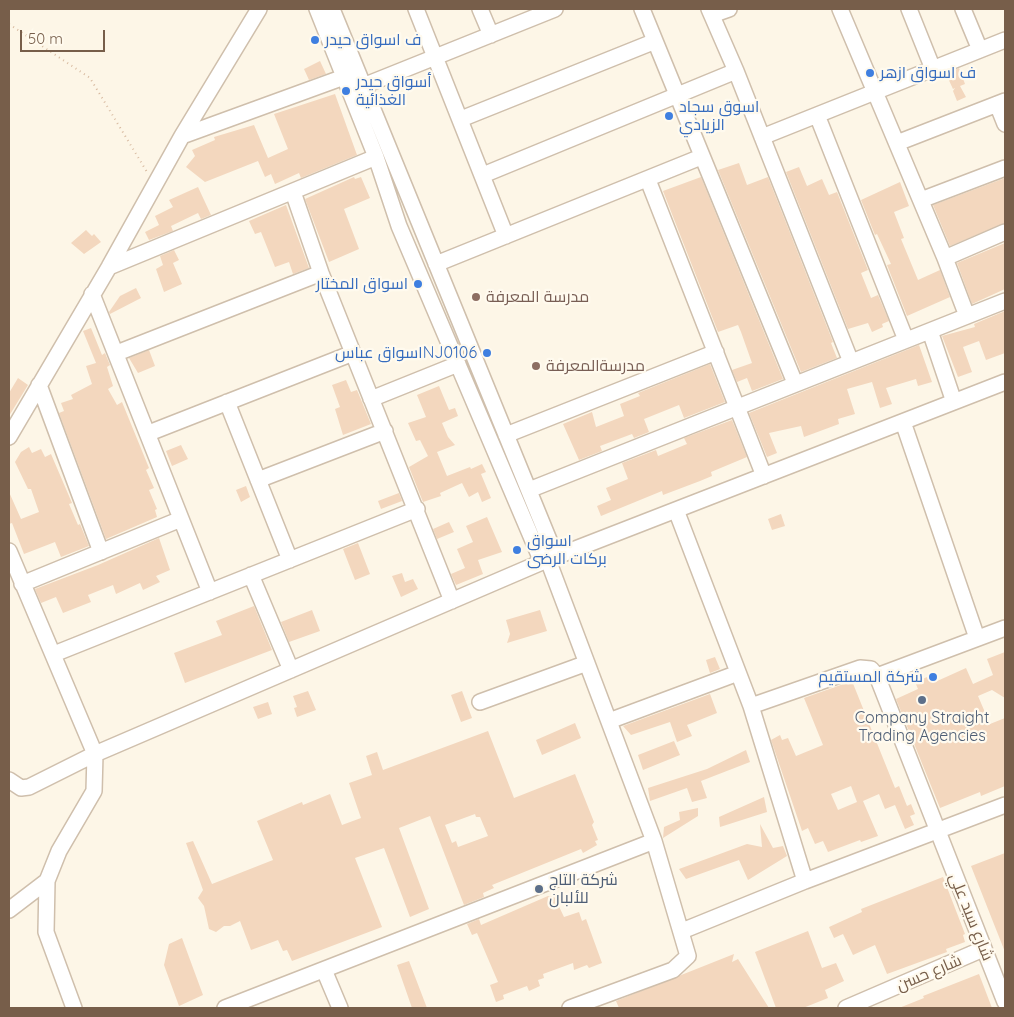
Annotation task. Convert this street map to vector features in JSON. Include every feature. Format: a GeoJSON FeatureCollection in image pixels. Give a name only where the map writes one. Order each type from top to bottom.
{"type":"FeatureCollection","features":[{"type":"Feature","properties":{"kind":"street"},"geometry":{"type":"LineString","coordinates":[[9,436],[109,267],[182,136],[258,9]]}},
{"type":"Feature","properties":{"kind":"street"},"geometry":{"type":"LineString","coordinates":[[317,9],[376,157],[399,226],[458,364],[549,560]]}},
{"type":"Feature","properties":{"kind":"street"},"geometry":{"type":"LineString","coordinates":[[332,9],[529,490],[549,560],[654,841],[688,956],[673,970],[597,1003],[570,1008]]}},
{"type":"Feature","properties":{"kind":"street"},"geometry":{"type":"LineString","coordinates":[[416,9],[506,236]]}},
{"type":"Feature","properties":{"kind":"street"},"geometry":{"type":"LineString","coordinates":[[480,9],[491,35]]}},
{"type":"Feature","properties":{"kind":"street"},"geometry":{"type":"LineString","coordinates":[[363,86],[555,9]]}},
{"type":"Feature","properties":{"kind":"street"},"geometry":{"type":"LineString","coordinates":[[642,9],[653,42],[795,383]]}},
{"type":"Feature","properties":{"kind":"street"},"geometry":{"type":"LineString","coordinates":[[728,9],[711,12],[851,362]]}},
{"type":"Feature","properties":{"kind":"street"},"geometry":{"type":"LineString","coordinates":[[840,9],[945,258],[967,316]]}},
{"type":"Feature","properties":{"kind":"street"},"geometry":{"type":"LineString","coordinates":[[909,9],[933,69]]}},
{"type":"Feature","properties":{"kind":"street"},"geometry":{"type":"LineString","coordinates":[[963,9],[980,50]]}},
{"type":"Feature","properties":{"kind":"street"},"geometry":{"type":"LineString","coordinates":[[762,137],[1005,40]]}},
{"type":"Feature","properties":{"kind":"street"},"geometry":{"type":"LineString","coordinates":[[461,119],[653,42]]}},
{"type":"Feature","properties":{"kind":"street"},"geometry":{"type":"LineString","coordinates":[[483,175],[736,71]]}},
{"type":"Feature","properties":{"kind":"street"},"geometry":{"type":"LineString","coordinates":[[182,136],[344,77]]}},
{"type":"Feature","properties":{"kind":"street"},"geometry":{"type":"LineString","coordinates":[[897,143],[1001,103],[1005,124]]}},
{"type":"Feature","properties":{"kind":"street"},"geometry":{"type":"LineString","coordinates":[[817,115],[906,340]]}},
{"type":"Feature","properties":{"kind":"street"},"geometry":{"type":"LineString","coordinates":[[109,267],[376,157]]}},
{"type":"Feature","properties":{"kind":"street"},"geometry":{"type":"LineString","coordinates":[[436,264],[702,157]]}},
{"type":"Feature","properties":{"kind":"street"},"geometry":{"type":"LineString","coordinates":[[921,200],[1005,168]]}},
{"type":"Feature","properties":{"kind":"street"},"geometry":{"type":"LineString","coordinates":[[648,180],[764,476]]}},
{"type":"Feature","properties":{"kind":"street"},"geometry":{"type":"LineString","coordinates":[[293,192],[321,273],[417,509],[452,602]]}},
{"type":"Feature","properties":{"kind":"street"},"geometry":{"type":"LineString","coordinates":[[399,226],[417,218]]}},
{"type":"Feature","properties":{"kind":"street"},"geometry":{"type":"LineString","coordinates":[[945,258],[1005,232]]}},
{"type":"Feature","properties":{"kind":"street"},"geometry":{"type":"LineString","coordinates":[[117,353],[321,273]]}},
{"type":"Feature","properties":{"kind":"street"},"geometry":{"type":"LineString","coordinates":[[92,294],[149,433],[210,592]]}},
{"type":"Feature","properties":{"kind":"street"},"geometry":{"type":"LineString","coordinates":[[529,490],[1005,301]]}},
{"type":"Feature","properties":{"kind":"street"},"geometry":{"type":"LineString","coordinates":[[930,331],[954,402]]}},
{"type":"Feature","properties":{"kind":"street"},"geometry":{"type":"LineString","coordinates":[[506,435],[716,352]]}},
{"type":"Feature","properties":{"kind":"street"},"geometry":{"type":"LineString","coordinates":[[149,433],[353,353]]}},
{"type":"Feature","properties":{"kind":"street"},"geometry":{"type":"LineString","coordinates":[[371,399],[458,364]]}},
{"type":"Feature","properties":{"kind":"street"},"geometry":{"type":"LineString","coordinates":[[9,780],[21,788],[29,787],[95,754],[549,560],[1005,382]]}},
{"type":"Feature","properties":{"kind":"street"},"geometry":{"type":"LineString","coordinates":[[39,385],[101,552]]}},
{"type":"Feature","properties":{"kind":"street"},"geometry":{"type":"LineString","coordinates":[[227,402],[290,560]]}},
{"type":"Feature","properties":{"kind":"street"},"geometry":{"type":"LineString","coordinates":[[903,422],[977,638]]}},
{"type":"Feature","properties":{"kind":"street"},"geometry":{"type":"LineString","coordinates":[[258,480],[385,431]]}},
{"type":"Feature","properties":{"kind":"street"},"geometry":{"type":"LineString","coordinates":[[54,654],[417,509]]}},
{"type":"Feature","properties":{"kind":"street"},"geometry":{"type":"LineString","coordinates":[[676,510],[751,706],[805,881]]}},
{"type":"Feature","properties":{"kind":"street"},"geometry":{"type":"LineString","coordinates":[[22,584],[181,520]]}},
{"type":"Feature","properties":{"kind":"street"},"geometry":{"type":"LineString","coordinates":[[9,551],[95,754],[94,791],[59,851],[47,881],[46,932],[74,1008]]}},
{"type":"Feature","properties":{"kind":"street"},"geometry":{"type":"LineString","coordinates":[[251,575],[291,670]]}},
{"type":"Feature","properties":{"kind":"street"},"geometry":{"type":"LineString","coordinates":[[751,706],[860,668],[871,670],[876,676],[1005,628]]}},
{"type":"Feature","properties":{"kind":"street"},"geometry":{"type":"LineString","coordinates":[[480,702],[587,663]]}},
{"type":"Feature","properties":{"kind":"street"},"geometry":{"type":"LineString","coordinates":[[609,721],[738,673]]}},
{"type":"Feature","properties":{"kind":"street","name":"شارع سيد علي"},"geometry":{"type":"LineString","coordinates":[[876,676],[1005,1002]]}},
{"type":"Feature","properties":{"kind":"street"},"geometry":{"type":"LineString","coordinates":[[682,931],[805,881],[1005,804]]}},
{"type":"Feature","properties":{"kind":"street"},"geometry":{"type":"LineString","coordinates":[[225,1008],[654,841]]}},
{"type":"Feature","properties":{"kind":"street"},"geometry":{"type":"LineString","coordinates":[[9,910],[47,881]]}},
{"type":"Feature","properties":{"kind":"street","name":"شارع حسن"},"geometry":{"type":"LineString","coordinates":[[850,1008],[983,949]]}},
{"type":"Feature","properties":{"kind":"street"},"geometry":{"type":"LineString","coordinates":[[324,970],[340,1008]]}},
{"type":"Feature","properties":{"kind":"path"},"geometry":{"type":"LineString","coordinates":[[9,24],[90,78],[155,185]]}},
{"type":"Feature","properties":{"kind":"building"},"geometry":{"type":"Polygon","coordinates":[[[320,61],[326,74],[309,80],[304,69],[320,61]]]}},
{"type":"Feature","properties":{"kind":"building"},"geometry":{"type":"Polygon","coordinates":[[[959,68],[965,84],[960,86],[966,97],[957,101],[953,91],[955,88],[953,89],[946,74],[959,68]]]}},
{"type":"Feature","properties":{"kind":"building"},"geometry":{"type":"Polygon","coordinates":[[[335,94],[357,155],[301,178],[299,173],[275,184],[271,174],[265,177],[258,161],[205,182],[186,167],[195,156],[192,150],[215,140],[214,137],[254,125],[268,158],[288,149],[274,114],[335,94]]]}},
{"type":"Feature","properties":{"kind":"building"},"geometry":{"type":"Polygon","coordinates":[[[739,163],[747,185],[768,177],[833,342],[831,343],[837,358],[801,372],[718,170],[739,163]]]}},
{"type":"Feature","properties":{"kind":"building"},"geometry":{"type":"Polygon","coordinates":[[[799,167],[807,186],[822,179],[829,195],[837,192],[868,270],[861,273],[871,298],[878,295],[889,321],[882,324],[883,327],[872,332],[868,323],[848,329],[786,172],[799,167]]]}},
{"type":"Feature","properties":{"kind":"building"},"geometry":{"type":"Polygon","coordinates":[[[354,177],[355,179],[361,177],[370,198],[344,209],[359,249],[329,262],[305,199],[354,177]]]}},
{"type":"Feature","properties":{"kind":"building"},"geometry":{"type":"Polygon","coordinates":[[[701,177],[783,379],[752,391],[747,378],[737,382],[732,370],[752,363],[738,325],[718,332],[663,191],[701,177]]]}},
{"type":"Feature","properties":{"kind":"building"},"geometry":{"type":"Polygon","coordinates":[[[1005,178],[1005,223],[950,246],[933,205],[1005,178]]]}},
{"type":"Feature","properties":{"kind":"building"},"geometry":{"type":"Polygon","coordinates":[[[900,182],[909,206],[894,212],[904,238],[901,239],[918,280],[940,270],[950,297],[907,316],[887,265],[891,264],[877,234],[875,235],[861,200],[900,182]]]}},
{"type":"Feature","properties":{"kind":"building"},"geometry":{"type":"Polygon","coordinates":[[[198,187],[211,215],[201,219],[198,213],[171,226],[173,231],[149,240],[145,232],[159,225],[155,216],[173,207],[169,200],[198,187]]]}},
{"type":"Feature","properties":{"kind":"building"},"geometry":{"type":"Polygon","coordinates":[[[286,205],[309,268],[293,274],[289,262],[275,267],[261,232],[255,234],[249,221],[286,205]]]}},
{"type":"Feature","properties":{"kind":"building"},"geometry":{"type":"Polygon","coordinates":[[[86,230],[92,236],[94,234],[101,242],[84,254],[71,243],[86,230]]]}},
{"type":"Feature","properties":{"kind":"building"},"geometry":{"type":"Polygon","coordinates":[[[1005,243],[1005,289],[972,304],[957,263],[1005,243]]]}},
{"type":"Feature","properties":{"kind":"building"},"geometry":{"type":"Polygon","coordinates":[[[174,250],[179,260],[173,263],[182,284],[164,292],[156,269],[163,265],[160,256],[174,250]]]}},
{"type":"Feature","properties":{"kind":"building"},"geometry":{"type":"Polygon","coordinates":[[[136,288],[141,298],[110,314],[109,312],[120,296],[136,288]]]}},
{"type":"Feature","properties":{"kind":"building"},"geometry":{"type":"Polygon","coordinates":[[[1005,311],[1005,353],[986,360],[979,341],[963,347],[972,372],[958,377],[942,336],[975,327],[974,324],[1005,311]]]}},
{"type":"Feature","properties":{"kind":"building"},"geometry":{"type":"Polygon","coordinates":[[[91,328],[102,355],[105,353],[110,365],[107,367],[113,386],[108,389],[117,405],[122,402],[149,468],[146,470],[154,488],[149,490],[157,509],[155,510],[157,517],[106,539],[59,413],[64,411],[61,403],[73,399],[71,395],[92,384],[86,366],[96,363],[83,331],[91,328]]]}},
{"type":"Feature","properties":{"kind":"building"},"geometry":{"type":"Polygon","coordinates":[[[919,345],[932,382],[918,386],[916,379],[886,388],[892,404],[880,408],[872,382],[847,389],[855,414],[838,419],[839,424],[804,437],[801,426],[769,433],[777,453],[767,457],[749,413],[919,345]]]}},
{"type":"Feature","properties":{"kind":"building"},"geometry":{"type":"Polygon","coordinates":[[[149,350],[155,366],[138,373],[129,358],[149,350]]]}},
{"type":"Feature","properties":{"kind":"building"},"geometry":{"type":"Polygon","coordinates":[[[710,364],[725,402],[684,418],[679,405],[644,419],[649,432],[634,438],[632,434],[600,446],[602,451],[579,460],[563,424],[592,412],[596,427],[624,416],[620,404],[640,396],[638,393],[710,364]]]}},
{"type":"Feature","properties":{"kind":"building"},"geometry":{"type":"Polygon","coordinates":[[[18,378],[28,385],[9,416],[9,393],[18,378]]]}},
{"type":"Feature","properties":{"kind":"building"},"geometry":{"type":"Polygon","coordinates":[[[346,380],[351,392],[357,390],[371,424],[343,435],[335,409],[340,407],[332,385],[346,380]]]}},
{"type":"Feature","properties":{"kind":"building"},"geometry":{"type":"Polygon","coordinates":[[[439,386],[449,410],[455,408],[458,416],[442,423],[448,437],[455,445],[437,452],[447,476],[482,464],[486,472],[481,474],[491,498],[482,502],[478,492],[469,497],[462,483],[440,493],[441,496],[423,502],[409,467],[428,456],[420,440],[416,441],[408,423],[426,417],[417,395],[439,386]]]}},
{"type":"Feature","properties":{"kind":"building"},"geometry":{"type":"Polygon","coordinates":[[[732,420],[747,457],[711,472],[712,476],[700,481],[663,495],[662,491],[601,516],[597,506],[611,500],[606,488],[628,479],[622,463],[656,450],[658,456],[687,444],[684,438],[732,420]]]}},
{"type":"Feature","properties":{"kind":"building"},"geometry":{"type":"Polygon","coordinates":[[[181,445],[188,459],[172,466],[166,451],[181,445]]]}},
{"type":"Feature","properties":{"kind":"building"},"geometry":{"type":"Polygon","coordinates":[[[29,447],[32,453],[41,449],[45,457],[51,454],[72,503],[69,504],[89,546],[61,557],[55,542],[24,554],[12,523],[9,524],[9,492],[21,519],[39,512],[31,489],[28,489],[15,462],[21,452],[29,447]]]}},
{"type":"Feature","properties":{"kind":"building"},"geometry":{"type":"Polygon","coordinates":[[[246,486],[250,497],[241,502],[236,490],[246,486]]]}},
{"type":"Feature","properties":{"kind":"building"},"geometry":{"type":"Polygon","coordinates":[[[399,493],[402,501],[381,509],[378,501],[399,493]]]}},
{"type":"Feature","properties":{"kind":"building"},"geometry":{"type":"Polygon","coordinates":[[[781,514],[785,526],[772,530],[768,519],[781,514]]]}},
{"type":"Feature","properties":{"kind":"building"},"geometry":{"type":"Polygon","coordinates":[[[487,517],[502,552],[478,560],[483,574],[456,585],[451,574],[465,568],[457,549],[473,542],[466,526],[487,517]]]}},
{"type":"Feature","properties":{"kind":"building"},"geometry":{"type":"Polygon","coordinates":[[[449,522],[454,532],[437,539],[433,529],[449,522]]]}},
{"type":"Feature","properties":{"kind":"building"},"geometry":{"type":"Polygon","coordinates":[[[159,538],[170,570],[156,576],[160,582],[143,590],[140,583],[116,594],[113,585],[88,595],[91,602],[63,613],[56,597],[41,603],[35,589],[98,565],[159,538]]]}},
{"type":"Feature","properties":{"kind":"building"},"geometry":{"type":"Polygon","coordinates":[[[358,543],[370,574],[355,580],[343,549],[358,543]]]}},
{"type":"Feature","properties":{"kind":"building"},"geometry":{"type":"Polygon","coordinates":[[[402,573],[405,582],[413,579],[418,589],[401,597],[392,576],[402,573]]]}},
{"type":"Feature","properties":{"kind":"building"},"geometry":{"type":"Polygon","coordinates":[[[254,606],[272,650],[185,683],[174,653],[222,635],[216,621],[254,606]]]}},
{"type":"Feature","properties":{"kind":"building"},"geometry":{"type":"Polygon","coordinates":[[[312,610],[320,631],[289,642],[281,622],[312,610]]]}},
{"type":"Feature","properties":{"kind":"building"},"geometry":{"type":"Polygon","coordinates":[[[540,610],[547,631],[507,643],[510,634],[506,620],[540,610]]]}},
{"type":"Feature","properties":{"kind":"building"},"geometry":{"type":"Polygon","coordinates":[[[1005,652],[1005,698],[992,690],[978,696],[990,724],[1005,718],[1005,786],[981,796],[980,792],[940,808],[896,699],[918,689],[915,682],[932,675],[935,682],[966,668],[973,684],[993,675],[987,659],[1005,652]]]}},
{"type":"Feature","properties":{"kind":"building"},"geometry":{"type":"Polygon","coordinates":[[[715,657],[720,669],[710,673],[706,660],[715,657]]]}},
{"type":"Feature","properties":{"kind":"building"},"geometry":{"type":"Polygon","coordinates":[[[852,681],[895,788],[899,786],[907,806],[911,804],[915,814],[910,816],[914,825],[905,829],[895,805],[885,809],[879,794],[863,801],[878,836],[861,842],[860,840],[828,852],[823,841],[815,844],[808,828],[802,831],[771,740],[780,735],[782,740],[788,738],[796,756],[823,745],[804,698],[852,681]],[[851,786],[831,794],[838,810],[857,802],[851,786]]]}},
{"type":"Feature","properties":{"kind":"building"},"geometry":{"type":"Polygon","coordinates":[[[308,691],[316,710],[297,717],[294,708],[297,707],[293,696],[308,691]]]}},
{"type":"Feature","properties":{"kind":"building"},"geometry":{"type":"Polygon","coordinates":[[[462,691],[472,718],[461,722],[451,695],[462,691]]]}},
{"type":"Feature","properties":{"kind":"building"},"geometry":{"type":"Polygon","coordinates":[[[710,694],[717,713],[687,725],[692,736],[677,742],[670,722],[631,735],[623,726],[710,694]]]}},
{"type":"Feature","properties":{"kind":"building"},"geometry":{"type":"Polygon","coordinates":[[[268,702],[272,714],[258,719],[253,707],[268,702]]]}},
{"type":"Feature","properties":{"kind":"building"},"geometry":{"type":"Polygon","coordinates":[[[575,723],[581,738],[542,755],[536,740],[575,723]]]}},
{"type":"Feature","properties":{"kind":"building"},"geometry":{"type":"Polygon","coordinates":[[[488,731],[514,798],[575,774],[594,822],[592,825],[598,840],[595,841],[597,845],[583,853],[581,849],[492,885],[494,888],[483,893],[484,897],[464,905],[430,816],[399,828],[429,909],[410,917],[384,848],[355,858],[382,927],[292,961],[287,950],[283,951],[278,940],[251,950],[240,921],[230,926],[224,926],[216,932],[209,929],[204,906],[198,898],[203,890],[186,843],[193,841],[212,884],[273,860],[257,821],[302,802],[303,805],[330,794],[342,825],[361,818],[349,783],[372,775],[366,756],[377,752],[383,770],[488,731]],[[475,814],[445,825],[452,843],[456,841],[458,847],[488,836],[480,817],[476,817],[475,814]]]}},
{"type":"Feature","properties":{"kind":"building"},"geometry":{"type":"Polygon","coordinates":[[[674,741],[680,755],[643,770],[638,755],[674,741]]]}},
{"type":"Feature","properties":{"kind":"building"},"geometry":{"type":"Polygon","coordinates":[[[746,750],[750,762],[701,781],[707,798],[692,802],[687,788],[650,801],[648,788],[707,769],[746,750]]]}},
{"type":"Feature","properties":{"kind":"building"},"geometry":{"type":"Polygon","coordinates":[[[764,797],[767,812],[720,827],[719,817],[764,797]]]}},
{"type":"Feature","properties":{"kind":"building"},"geometry":{"type":"Polygon","coordinates":[[[698,808],[698,816],[663,838],[664,827],[680,820],[679,812],[698,808]]]}},
{"type":"Feature","properties":{"kind":"building"},"geometry":{"type":"Polygon","coordinates":[[[760,824],[773,848],[783,846],[787,856],[748,880],[739,860],[686,879],[679,869],[747,844],[762,847],[760,824]]]}},
{"type":"Feature","properties":{"kind":"building"},"geometry":{"type":"Polygon","coordinates":[[[1005,853],[1005,952],[971,866],[1005,853]]]}},
{"type":"Feature","properties":{"kind":"building"},"geometry":{"type":"Polygon","coordinates":[[[943,877],[965,934],[963,935],[965,942],[946,949],[947,952],[887,974],[875,945],[853,955],[843,934],[834,938],[829,927],[862,912],[861,909],[943,877]]]}},
{"type":"Feature","properties":{"kind":"building"},"geometry":{"type":"Polygon","coordinates":[[[548,896],[554,896],[564,917],[579,912],[582,921],[586,919],[602,963],[589,968],[587,965],[574,970],[573,963],[543,974],[544,978],[538,980],[540,986],[529,991],[527,986],[503,995],[504,999],[496,1002],[490,985],[498,982],[477,933],[472,935],[467,924],[479,919],[481,925],[548,896]]]}},
{"type":"Feature","properties":{"kind":"building"},"geometry":{"type":"Polygon","coordinates":[[[808,931],[822,968],[836,963],[844,981],[825,990],[828,998],[803,1008],[776,1008],[755,952],[808,931]]]}},
{"type":"Feature","properties":{"kind":"building"},"geometry":{"type":"Polygon","coordinates":[[[182,938],[203,995],[179,1006],[164,965],[169,944],[182,938]]]}},
{"type":"Feature","properties":{"kind":"building"},"geometry":{"type":"Polygon","coordinates":[[[734,954],[732,962],[738,959],[769,1008],[619,1008],[616,1001],[734,954]]]}},
{"type":"Feature","properties":{"kind":"building"},"geometry":{"type":"Polygon","coordinates":[[[409,961],[427,1008],[412,1008],[397,965],[409,961]]]}},
{"type":"Feature","properties":{"kind":"building"},"geometry":{"type":"Polygon","coordinates":[[[979,974],[992,1008],[899,1008],[924,998],[923,996],[979,974]]]}},
{"type":"Feature","properties":{"kind":"place","name":"ف اسواق حيدر"},"geometry":{"type":"Point","coordinates":[315,40]}},
{"type":"Feature","properties":{"kind":"place","name":"ف اسواق ازهر"},"geometry":{"type":"Point","coordinates":[870,73]}},
{"type":"Feature","properties":{"kind":"place","name":"أسواق حيدر الغذائية"},"geometry":{"type":"Point","coordinates":[346,91]}},
{"type":"Feature","properties":{"kind":"place","name":"اسوق سجاد الزيادي"},"geometry":{"type":"Point","coordinates":[669,116]}},
{"type":"Feature","properties":{"kind":"place","name":"اسواق المختار"},"geometry":{"type":"Point","coordinates":[418,284]}},
{"type":"Feature","properties":{"kind":"place","name":"مدرسة المعرفة"},"geometry":{"type":"Point","coordinates":[476,297]}},
{"type":"Feature","properties":{"kind":"place","name":"اسواق عباسNJ0106"},"geometry":{"type":"Point","coordinates":[487,353]}},
{"type":"Feature","properties":{"kind":"place","name":"مدرسةالمعرفة"},"geometry":{"type":"Point","coordinates":[536,366]}},
{"type":"Feature","properties":{"kind":"place","name":"اسواق بركات الرضى"},"geometry":{"type":"Point","coordinates":[517,550]}},
{"type":"Feature","properties":{"kind":"place","name":"شركة المستقيم"},"geometry":{"type":"Point","coordinates":[933,677]}},
{"type":"Feature","properties":{"kind":"place","name":"Company Straight Trading Agencies"},"geometry":{"type":"Point","coordinates":[922,700]}},
{"type":"Feature","properties":{"kind":"place","name":"شركة التاج للألبان"},"geometry":{"type":"Point","coordinates":[539,889]}}]}
